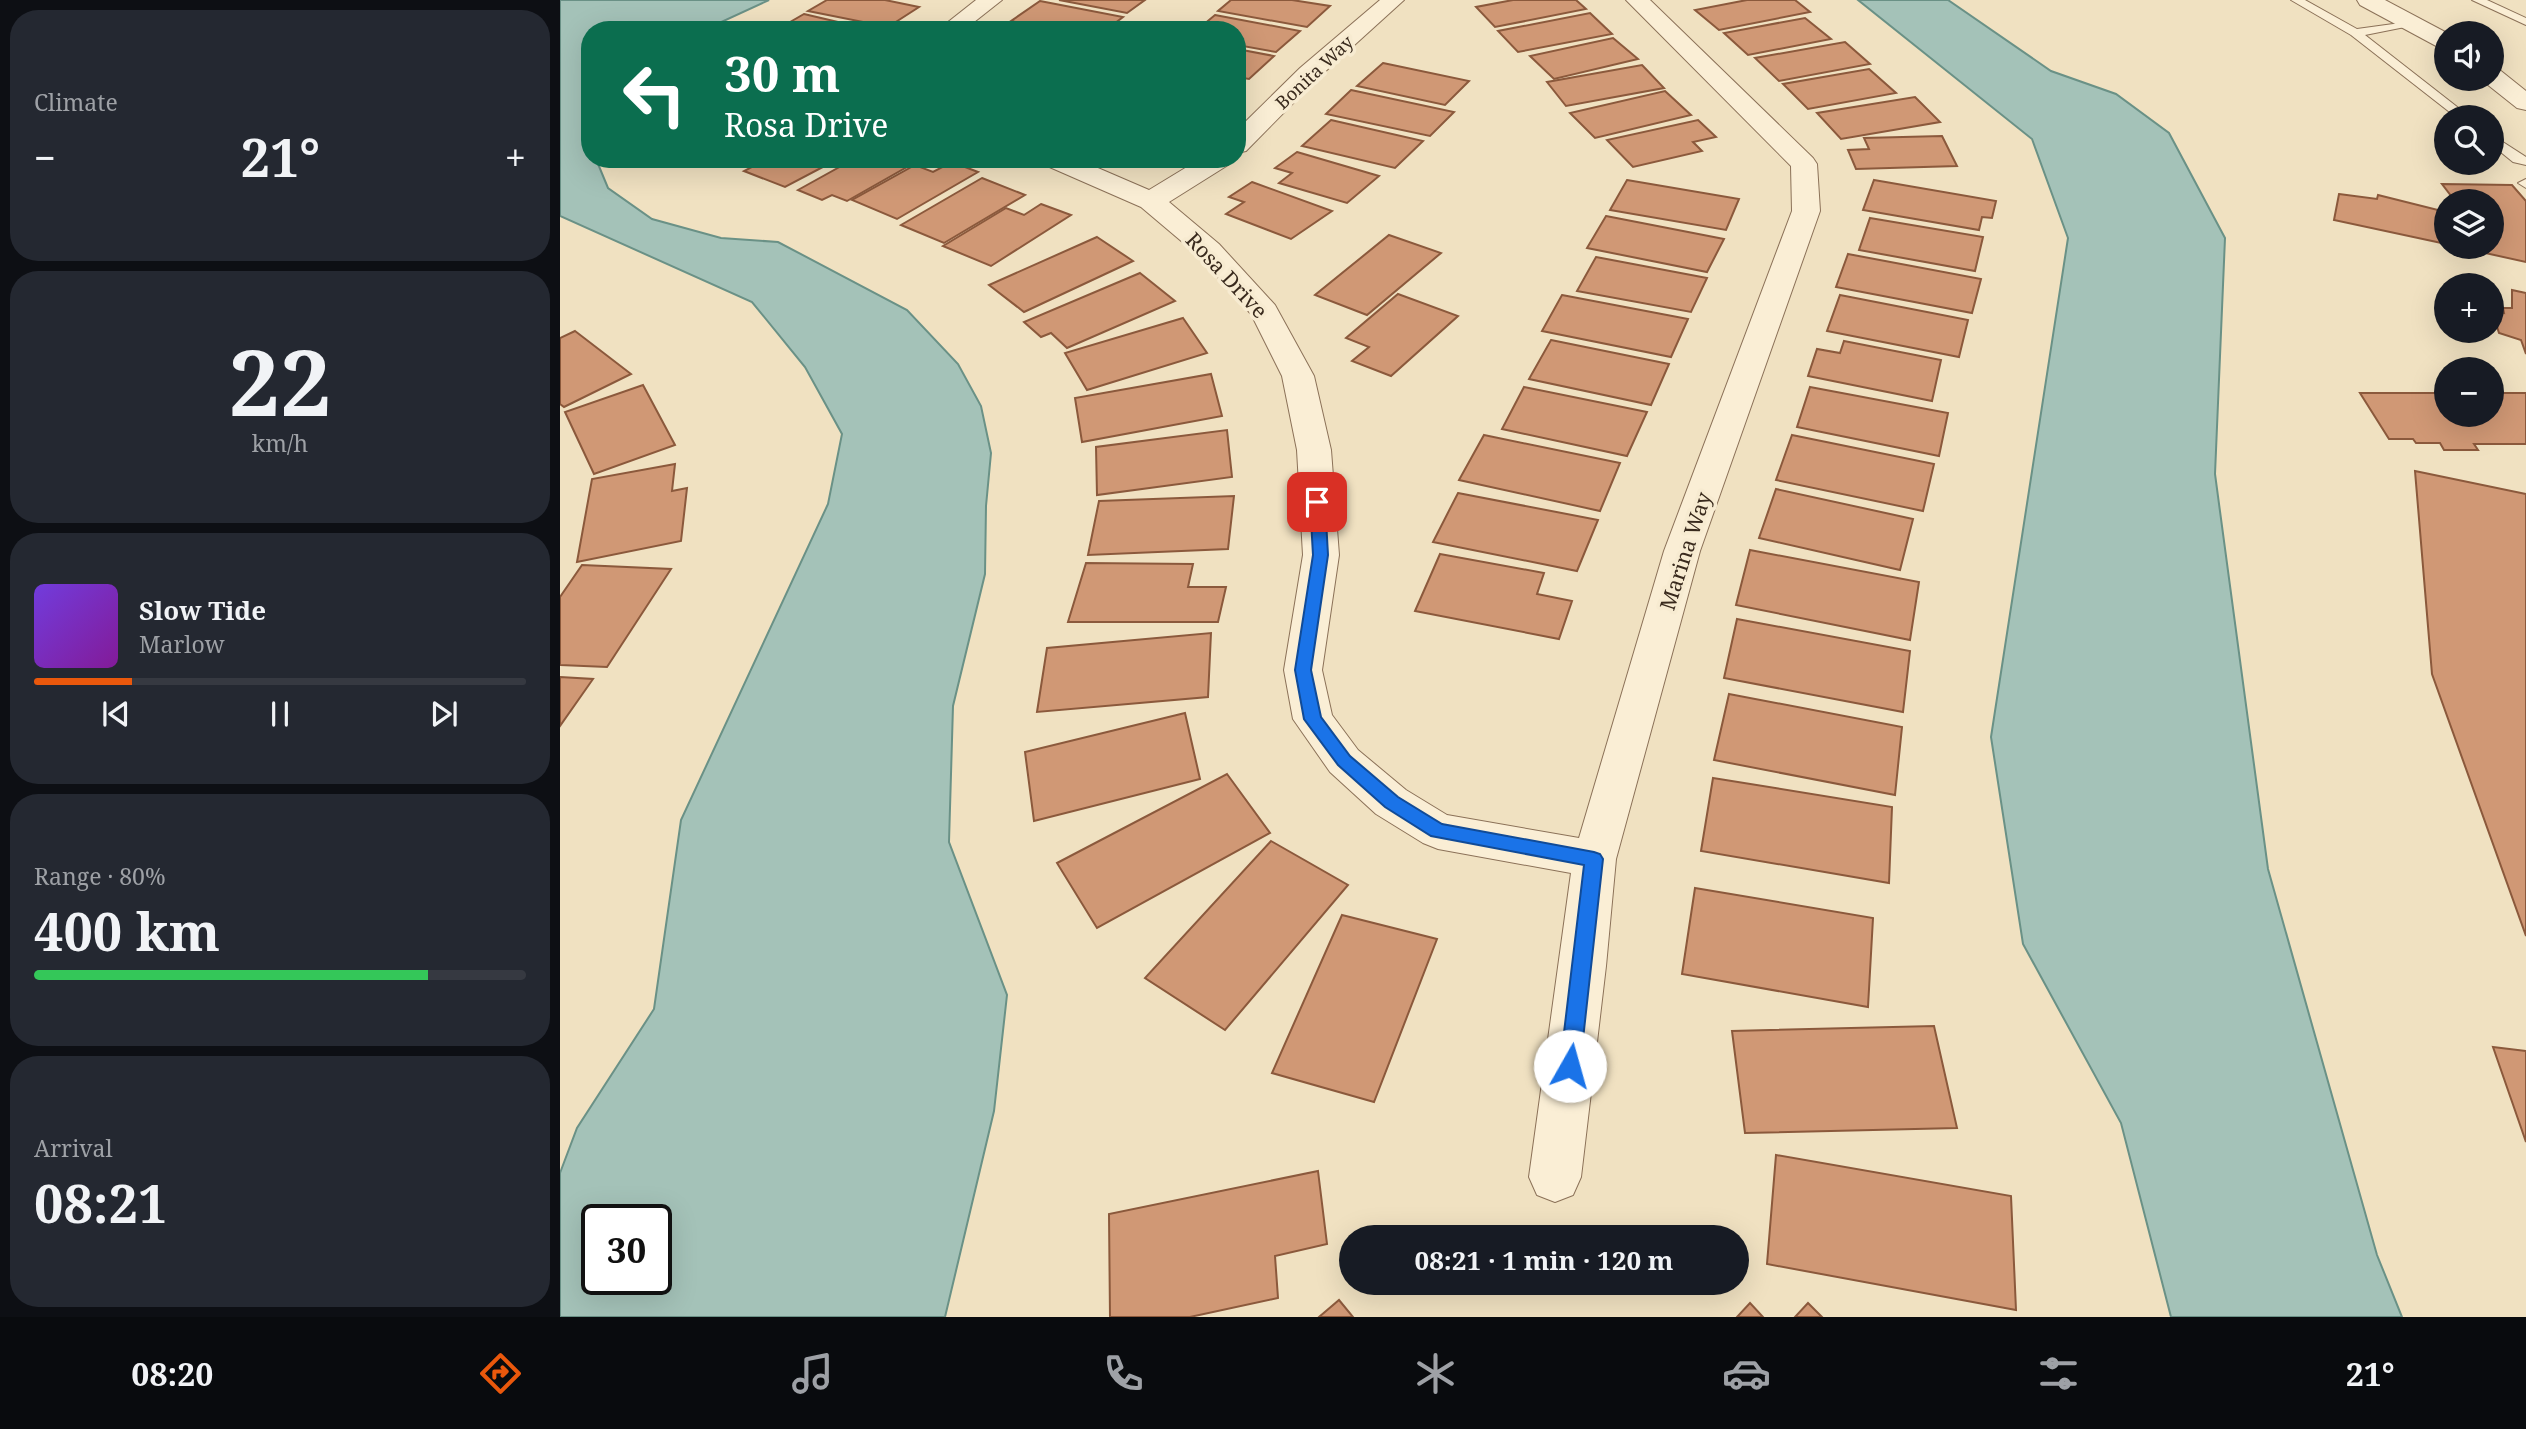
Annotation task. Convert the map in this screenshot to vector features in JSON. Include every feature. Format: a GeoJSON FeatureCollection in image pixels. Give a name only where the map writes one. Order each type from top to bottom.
{"type":"FeatureCollection","features":[{"type":"Feature","properties":{"kind":"street"},"geometry":{"type":"LineString","coordinates":[[962,21],[991,0]]}},
{"type":"Feature","properties":{"kind":"street","name":"Bonita Way"},"geometry":{"type":"LineString","coordinates":[[1246,136],[1309,73],[1393,0]]}},
{"type":"Feature","properties":{"kind":"street","name":"Marina Way"},"geometry":{"type":"LineString","coordinates":[[1555,1177],[1594,859],[1682,551],[1806,211],[1804,164],[1637,0]]}},
{"type":"Feature","properties":{"kind":"street"},"geometry":{"type":"LineString","coordinates":[[2368,0],[2434,35]]}},
{"type":"Feature","properties":{"kind":"street"},"geometry":{"type":"LineString","coordinates":[[2504,86],[2526,103]]}},
{"type":"Feature","properties":{"kind":"street","name":"Rosa Drive"},"geometry":{"type":"LineString","coordinates":[[1075,168],[1151,201],[1209,250],[1264,311],[1298,376],[1314,450],[1321,555],[1303,670],[1313,719],[1344,761],[1391,802],[1438,831],[1594,859]]}},
{"type":"Feature","properties":{"kind":"street"},"geometry":{"type":"LineString","coordinates":[[1151,201],[1204,168]]}},
{"type":"Feature","properties":{"kind":"lane"},"geometry":{"type":"LineString","coordinates":[[2297,0],[2355,33],[2448,105]]}},
{"type":"Feature","properties":{"kind":"lane"},"geometry":{"type":"LineString","coordinates":[[2478,0],[2526,22]]}},
{"type":"Feature","properties":{"kind":"lane"},"geometry":{"type":"LineString","coordinates":[[2355,33],[2411,23]]}},
{"type":"Feature","properties":{"kind":"lane"},"geometry":{"type":"LineString","coordinates":[[2504,148],[2518,159],[2526,161]]}},
{"type":"Feature","properties":{"kind":"water"},"geometry":{"type":"Polygon","coordinates":[[[560,0],[769,0],[724,21],[581,21],[581,168],[600,168],[608,188],[652,219],[721,238],[778,242],[907,310],[958,364],[981,406],[991,453],[986,506],[985,574],[953,706],[949,842],[1007,995],[994,1111],[945,1317],[560,1317],[560,1173],[577,1128],[654,1009],[681,820],[828,504],[842,434],[805,367],[752,302],[560,216],[560,0]]]}},
{"type":"Feature","properties":{"kind":"water"},"geometry":{"type":"Polygon","coordinates":[[[1858,0],[1948,0],[2051,71],[2116,94],[2169,133],[2225,238],[2215,474],[2268,869],[2377,1255],[2402,1317],[2171,1317],[2121,1123],[2023,944],[1991,737],[2068,238],[2032,139],[1858,0]]]}},
{"type":"Feature","properties":{"kind":"building"},"geometry":{"type":"Polygon","coordinates":[[[827,0],[885,0],[919,7],[897,21],[858,21],[808,11],[827,0]]]}},
{"type":"Feature","properties":{"kind":"building"},"geometry":{"type":"Polygon","coordinates":[[[1059,0],[1145,0],[1127,13],[1059,0]]]}},
{"type":"Feature","properties":{"kind":"building"},"geometry":{"type":"Polygon","coordinates":[[[1231,0],[1292,0],[1330,6],[1307,27],[1218,11],[1231,0]]]}},
{"type":"Feature","properties":{"kind":"building"},"geometry":{"type":"Polygon","coordinates":[[[1513,0],[1576,0],[1586,9],[1495,27],[1476,7],[1513,0]]]}},
{"type":"Feature","properties":{"kind":"building"},"geometry":{"type":"Polygon","coordinates":[[[1747,0],[1795,0],[1810,12],[1719,30],[1695,10],[1747,0]]]}},
{"type":"Feature","properties":{"kind":"building"},"geometry":{"type":"Polygon","coordinates":[[[1040,1],[1123,17],[1118,21],[1011,21],[1040,1]]]}},
{"type":"Feature","properties":{"kind":"building"},"geometry":{"type":"Polygon","coordinates":[[[1590,13],[1612,34],[1518,52],[1498,31],[1590,13]]]}},
{"type":"Feature","properties":{"kind":"building"},"geometry":{"type":"Polygon","coordinates":[[[804,14],[834,21],[792,21],[804,14]]]}},
{"type":"Feature","properties":{"kind":"building"},"geometry":{"type":"Polygon","coordinates":[[[1215,15],[1300,31],[1276,52],[1246,47],[1246,21],[1208,21],[1215,15]]]}},
{"type":"Feature","properties":{"kind":"building"},"geometry":{"type":"Polygon","coordinates":[[[1805,18],[1831,39],[1748,55],[1724,33],[1805,18]]]}},
{"type":"Feature","properties":{"kind":"building"},"geometry":{"type":"Polygon","coordinates":[[[1613,38],[1638,59],[1554,79],[1530,56],[1613,38]]]}},
{"type":"Feature","properties":{"kind":"building"},"geometry":{"type":"Polygon","coordinates":[[[1845,42],[1870,64],[1779,81],[1755,58],[1845,42]]]}},
{"type":"Feature","properties":{"kind":"building"},"geometry":{"type":"Polygon","coordinates":[[[1246,51],[1274,56],[1249,79],[1246,78],[1246,51]]]}},
{"type":"Feature","properties":{"kind":"building"},"geometry":{"type":"Polygon","coordinates":[[[1383,63],[1469,81],[1445,105],[1357,86],[1383,63]]]}},
{"type":"Feature","properties":{"kind":"building"},"geometry":{"type":"Polygon","coordinates":[[[1642,65],[1664,88],[1566,106],[1547,82],[1642,65]]]}},
{"type":"Feature","properties":{"kind":"building"},"geometry":{"type":"Polygon","coordinates":[[[1869,69],[1896,93],[1808,109],[1783,84],[1869,69]]]}},
{"type":"Feature","properties":{"kind":"building"},"geometry":{"type":"Polygon","coordinates":[[[1351,90],[1454,112],[1430,136],[1326,114],[1351,90]]]}},
{"type":"Feature","properties":{"kind":"building"},"geometry":{"type":"Polygon","coordinates":[[[1665,91],[1691,115],[1595,138],[1570,113],[1665,91]]]}},
{"type":"Feature","properties":{"kind":"building"},"geometry":{"type":"Polygon","coordinates":[[[1915,97],[1940,122],[1841,139],[1817,113],[1915,97]]]}},
{"type":"Feature","properties":{"kind":"building"},"geometry":{"type":"Polygon","coordinates":[[[1331,120],[1423,141],[1395,168],[1302,146],[1331,120]]]}},
{"type":"Feature","properties":{"kind":"building"},"geometry":{"type":"Polygon","coordinates":[[[1698,120],[1716,137],[1693,142],[1702,151],[1633,167],[1607,140],[1698,120]]]}},
{"type":"Feature","properties":{"kind":"building"},"geometry":{"type":"Polygon","coordinates":[[[1942,136],[1957,166],[1856,169],[1848,150],[1869,149],[1864,138],[1942,136]]]}},
{"type":"Feature","properties":{"kind":"building"},"geometry":{"type":"Polygon","coordinates":[[[1297,152],[1379,176],[1347,203],[1279,183],[1292,173],[1275,168],[1297,152]]]}},
{"type":"Feature","properties":{"kind":"building"},"geometry":{"type":"Polygon","coordinates":[[[750,168],[821,168],[785,187],[744,171],[750,168]]]}},
{"type":"Feature","properties":{"kind":"building"},"geometry":{"type":"Polygon","coordinates":[[[838,168],[905,168],[847,201],[832,195],[822,200],[798,190],[838,168]]]}},
{"type":"Feature","properties":{"kind":"building"},"geometry":{"type":"Polygon","coordinates":[[[910,168],[923,168],[933,172],[941,168],[968,168],[978,172],[897,219],[852,200],[910,168]]]}},
{"type":"Feature","properties":{"kind":"building"},"geometry":{"type":"Polygon","coordinates":[[[982,178],[1025,195],[944,243],[901,225],[982,178]]]}},
{"type":"Feature","properties":{"kind":"building"},"geometry":{"type":"Polygon","coordinates":[[[1627,180],[1739,199],[1726,230],[1610,210],[1627,180]]]}},
{"type":"Feature","properties":{"kind":"building"},"geometry":{"type":"Polygon","coordinates":[[[1874,180],[1996,201],[1992,218],[1982,217],[1979,230],[1863,210],[1874,180]]]}},
{"type":"Feature","properties":{"kind":"building"},"geometry":{"type":"Polygon","coordinates":[[[1252,182],[1332,211],[1291,239],[1226,214],[1244,202],[1229,197],[1252,182]]]}},
{"type":"Feature","properties":{"kind":"building"},"geometry":{"type":"Polygon","coordinates":[[[2442,184],[2512,185],[2526,201],[2526,262],[2504,257],[2504,189],[2446,189],[2442,184]]]}},
{"type":"Feature","properties":{"kind":"building"},"geometry":{"type":"Polygon","coordinates":[[[2339,194],[2377,199],[2378,195],[2434,209],[2434,241],[2334,220],[2339,194]]]}},
{"type":"Feature","properties":{"kind":"building"},"geometry":{"type":"Polygon","coordinates":[[[1041,204],[1071,215],[991,266],[943,246],[1006,208],[1024,215],[1041,204]]]}},
{"type":"Feature","properties":{"kind":"building"},"geometry":{"type":"Polygon","coordinates":[[[1606,216],[1724,239],[1707,272],[1587,248],[1606,216]]]}},
{"type":"Feature","properties":{"kind":"building"},"geometry":{"type":"Polygon","coordinates":[[[1870,218],[1983,237],[1975,271],[1859,250],[1870,218]]]}},
{"type":"Feature","properties":{"kind":"building"},"geometry":{"type":"Polygon","coordinates":[[[1389,235],[1441,253],[1367,315],[1315,295],[1389,235]]]}},
{"type":"Feature","properties":{"kind":"building"},"geometry":{"type":"Polygon","coordinates":[[[1097,237],[1133,261],[1024,312],[989,285],[1097,237]]]}},
{"type":"Feature","properties":{"kind":"building"},"geometry":{"type":"Polygon","coordinates":[[[1848,254],[1981,279],[1972,313],[1836,287],[1848,254]]]}},
{"type":"Feature","properties":{"kind":"building"},"geometry":{"type":"Polygon","coordinates":[[[1596,257],[1707,278],[1691,312],[1577,291],[1596,257]]]}},
{"type":"Feature","properties":{"kind":"building"},"geometry":{"type":"Polygon","coordinates":[[[1140,273],[1175,301],[1067,348],[1051,333],[1041,337],[1024,322],[1140,273]]]}},
{"type":"Feature","properties":{"kind":"building"},"geometry":{"type":"Polygon","coordinates":[[[2512,290],[2526,293],[2526,354],[2521,340],[2504,335],[2504,308],[2512,308],[2512,290]]]}},
{"type":"Feature","properties":{"kind":"building"},"geometry":{"type":"Polygon","coordinates":[[[1398,294],[1458,316],[1391,376],[1352,361],[1369,347],[1346,338],[1398,294]]]}},
{"type":"Feature","properties":{"kind":"building"},"geometry":{"type":"Polygon","coordinates":[[[1562,295],[1688,319],[1671,357],[1542,331],[1562,295]]]}},
{"type":"Feature","properties":{"kind":"building"},"geometry":{"type":"Polygon","coordinates":[[[1840,295],[1968,320],[1959,357],[1827,331],[1840,295]]]}},
{"type":"Feature","properties":{"kind":"building"},"geometry":{"type":"Polygon","coordinates":[[[1183,318],[1207,353],[1087,390],[1065,353],[1183,318]]]}},
{"type":"Feature","properties":{"kind":"building"},"geometry":{"type":"Polygon","coordinates":[[[575,331],[631,374],[564,407],[560,404],[560,338],[575,331]]]}},
{"type":"Feature","properties":{"kind":"building"},"geometry":{"type":"Polygon","coordinates":[[[1551,340],[1669,364],[1651,405],[1529,379],[1551,340]]]}},
{"type":"Feature","properties":{"kind":"building"},"geometry":{"type":"Polygon","coordinates":[[[1844,341],[1941,360],[1932,401],[1808,376],[1817,349],[1840,353],[1844,341]]]}},
{"type":"Feature","properties":{"kind":"building"},"geometry":{"type":"Polygon","coordinates":[[[1211,374],[1222,416],[1082,442],[1075,398],[1211,374]]]}},
{"type":"Feature","properties":{"kind":"building"},"geometry":{"type":"Polygon","coordinates":[[[643,385],[675,445],[594,474],[565,412],[643,385]]]}},
{"type":"Feature","properties":{"kind":"building"},"geometry":{"type":"Polygon","coordinates":[[[1524,387],[1647,412],[1627,456],[1502,429],[1524,387]]]}},
{"type":"Feature","properties":{"kind":"building"},"geometry":{"type":"Polygon","coordinates":[[[1810,387],[1948,413],[1939,456],[1797,427],[1810,387]]]}},
{"type":"Feature","properties":{"kind":"building"},"geometry":{"type":"Polygon","coordinates":[[[2360,393],[2434,393],[2434,427],[2504,427],[2504,393],[2526,393],[2526,444],[2474,444],[2478,450],[2444,450],[2440,443],[2389,439],[2360,393]]]}},
{"type":"Feature","properties":{"kind":"building"},"geometry":{"type":"Polygon","coordinates":[[[1227,430],[1232,477],[1097,495],[1096,447],[1227,430]]]}},
{"type":"Feature","properties":{"kind":"building"},"geometry":{"type":"Polygon","coordinates":[[[1484,435],[1620,463],[1600,511],[1459,480],[1484,435]]]}},
{"type":"Feature","properties":{"kind":"building"},"geometry":{"type":"Polygon","coordinates":[[[1792,435],[1934,464],[1923,511],[1776,480],[1792,435]]]}},
{"type":"Feature","properties":{"kind":"building"},"geometry":{"type":"Polygon","coordinates":[[[675,464],[672,491],[687,488],[681,541],[577,562],[592,479],[675,464]]]}},
{"type":"Feature","properties":{"kind":"building"},"geometry":{"type":"Polygon","coordinates":[[[2415,471],[2526,494],[2526,936],[2432,674],[2415,471]]]}},
{"type":"Feature","properties":{"kind":"building"},"geometry":{"type":"Polygon","coordinates":[[[1776,489],[1913,519],[1900,570],[1759,538],[1776,489]]]}},
{"type":"Feature","properties":{"kind":"building"},"geometry":{"type":"Polygon","coordinates":[[[1458,493],[1598,520],[1577,571],[1433,542],[1458,493]]]}},
{"type":"Feature","properties":{"kind":"building"},"geometry":{"type":"Polygon","coordinates":[[[1234,496],[1228,549],[1088,555],[1099,501],[1234,496]]]}},
{"type":"Feature","properties":{"kind":"building"},"geometry":{"type":"Polygon","coordinates":[[[1750,550],[1919,582],[1910,640],[1736,605],[1750,550]]]}},
{"type":"Feature","properties":{"kind":"building"},"geometry":{"type":"Polygon","coordinates":[[[1440,554],[1544,573],[1537,594],[1572,601],[1559,639],[1415,611],[1440,554]]]}},
{"type":"Feature","properties":{"kind":"building"},"geometry":{"type":"Polygon","coordinates":[[[1086,563],[1193,564],[1188,587],[1226,587],[1218,622],[1068,622],[1086,563]]]}},
{"type":"Feature","properties":{"kind":"building"},"geometry":{"type":"Polygon","coordinates":[[[582,565],[671,569],[607,667],[560,665],[560,597],[582,565]]]}},
{"type":"Feature","properties":{"kind":"building"},"geometry":{"type":"Polygon","coordinates":[[[1737,619],[1910,651],[1903,712],[1724,678],[1737,619]]]}},
{"type":"Feature","properties":{"kind":"building"},"geometry":{"type":"Polygon","coordinates":[[[1211,633],[1208,697],[1037,712],[1047,648],[1211,633]]]}},
{"type":"Feature","properties":{"kind":"building"},"geometry":{"type":"Polygon","coordinates":[[[560,677],[593,679],[560,726],[560,677]]]}},
{"type":"Feature","properties":{"kind":"building"},"geometry":{"type":"Polygon","coordinates":[[[1729,694],[1902,727],[1895,795],[1714,760],[1729,694]]]}},
{"type":"Feature","properties":{"kind":"building"},"geometry":{"type":"Polygon","coordinates":[[[1185,713],[1200,779],[1034,821],[1025,752],[1185,713]]]}},
{"type":"Feature","properties":{"kind":"building"},"geometry":{"type":"Polygon","coordinates":[[[1227,774],[1270,833],[1097,928],[1057,863],[1227,774]]]}},
{"type":"Feature","properties":{"kind":"building"},"geometry":{"type":"Polygon","coordinates":[[[1713,778],[1892,807],[1889,883],[1701,851],[1713,778]]]}},
{"type":"Feature","properties":{"kind":"building"},"geometry":{"type":"Polygon","coordinates":[[[1271,841],[1348,885],[1225,1030],[1145,978],[1271,841]]]}},
{"type":"Feature","properties":{"kind":"building"},"geometry":{"type":"Polygon","coordinates":[[[1695,888],[1873,918],[1868,1007],[1682,974],[1695,888]]]}},
{"type":"Feature","properties":{"kind":"building"},"geometry":{"type":"Polygon","coordinates":[[[1342,915],[1437,939],[1374,1102],[1272,1073],[1342,915]]]}},
{"type":"Feature","properties":{"kind":"building"},"geometry":{"type":"Polygon","coordinates":[[[1934,1026],[1957,1128],[1745,1133],[1732,1031],[1934,1026]]]}},
{"type":"Feature","properties":{"kind":"building"},"geometry":{"type":"Polygon","coordinates":[[[2493,1047],[2526,1051],[2526,1142],[2493,1047]]]}},
{"type":"Feature","properties":{"kind":"building"},"geometry":{"type":"Polygon","coordinates":[[[1776,1155],[2011,1196],[2016,1310],[1767,1264],[1776,1155]]]}},
{"type":"Feature","properties":{"kind":"building"},"geometry":{"type":"Polygon","coordinates":[[[1318,1171],[1327,1244],[1275,1256],[1278,1298],[1190,1317],[1110,1317],[1109,1214],[1318,1171]]]}},
{"type":"Feature","properties":{"kind":"building"},"geometry":{"type":"Polygon","coordinates":[[[1339,1300],[1353,1317],[1319,1317],[1339,1300]]]}},
{"type":"Feature","properties":{"kind":"building"},"geometry":{"type":"Polygon","coordinates":[[[1750,1303],[1763,1317],[1737,1317],[1750,1303]]]}},
{"type":"Feature","properties":{"kind":"building"},"geometry":{"type":"Polygon","coordinates":[[[1808,1303],[1822,1317],[1795,1317],[1808,1303]]]}},
{"type":"Feature","properties":{"kind":"route"},"geometry":{"type":"LineString","coordinates":[[1317,502],[1321,555],[1303,670],[1313,719],[1344,761],[1391,802],[1438,831],[1594,859],[1570,1066]]}}]}
